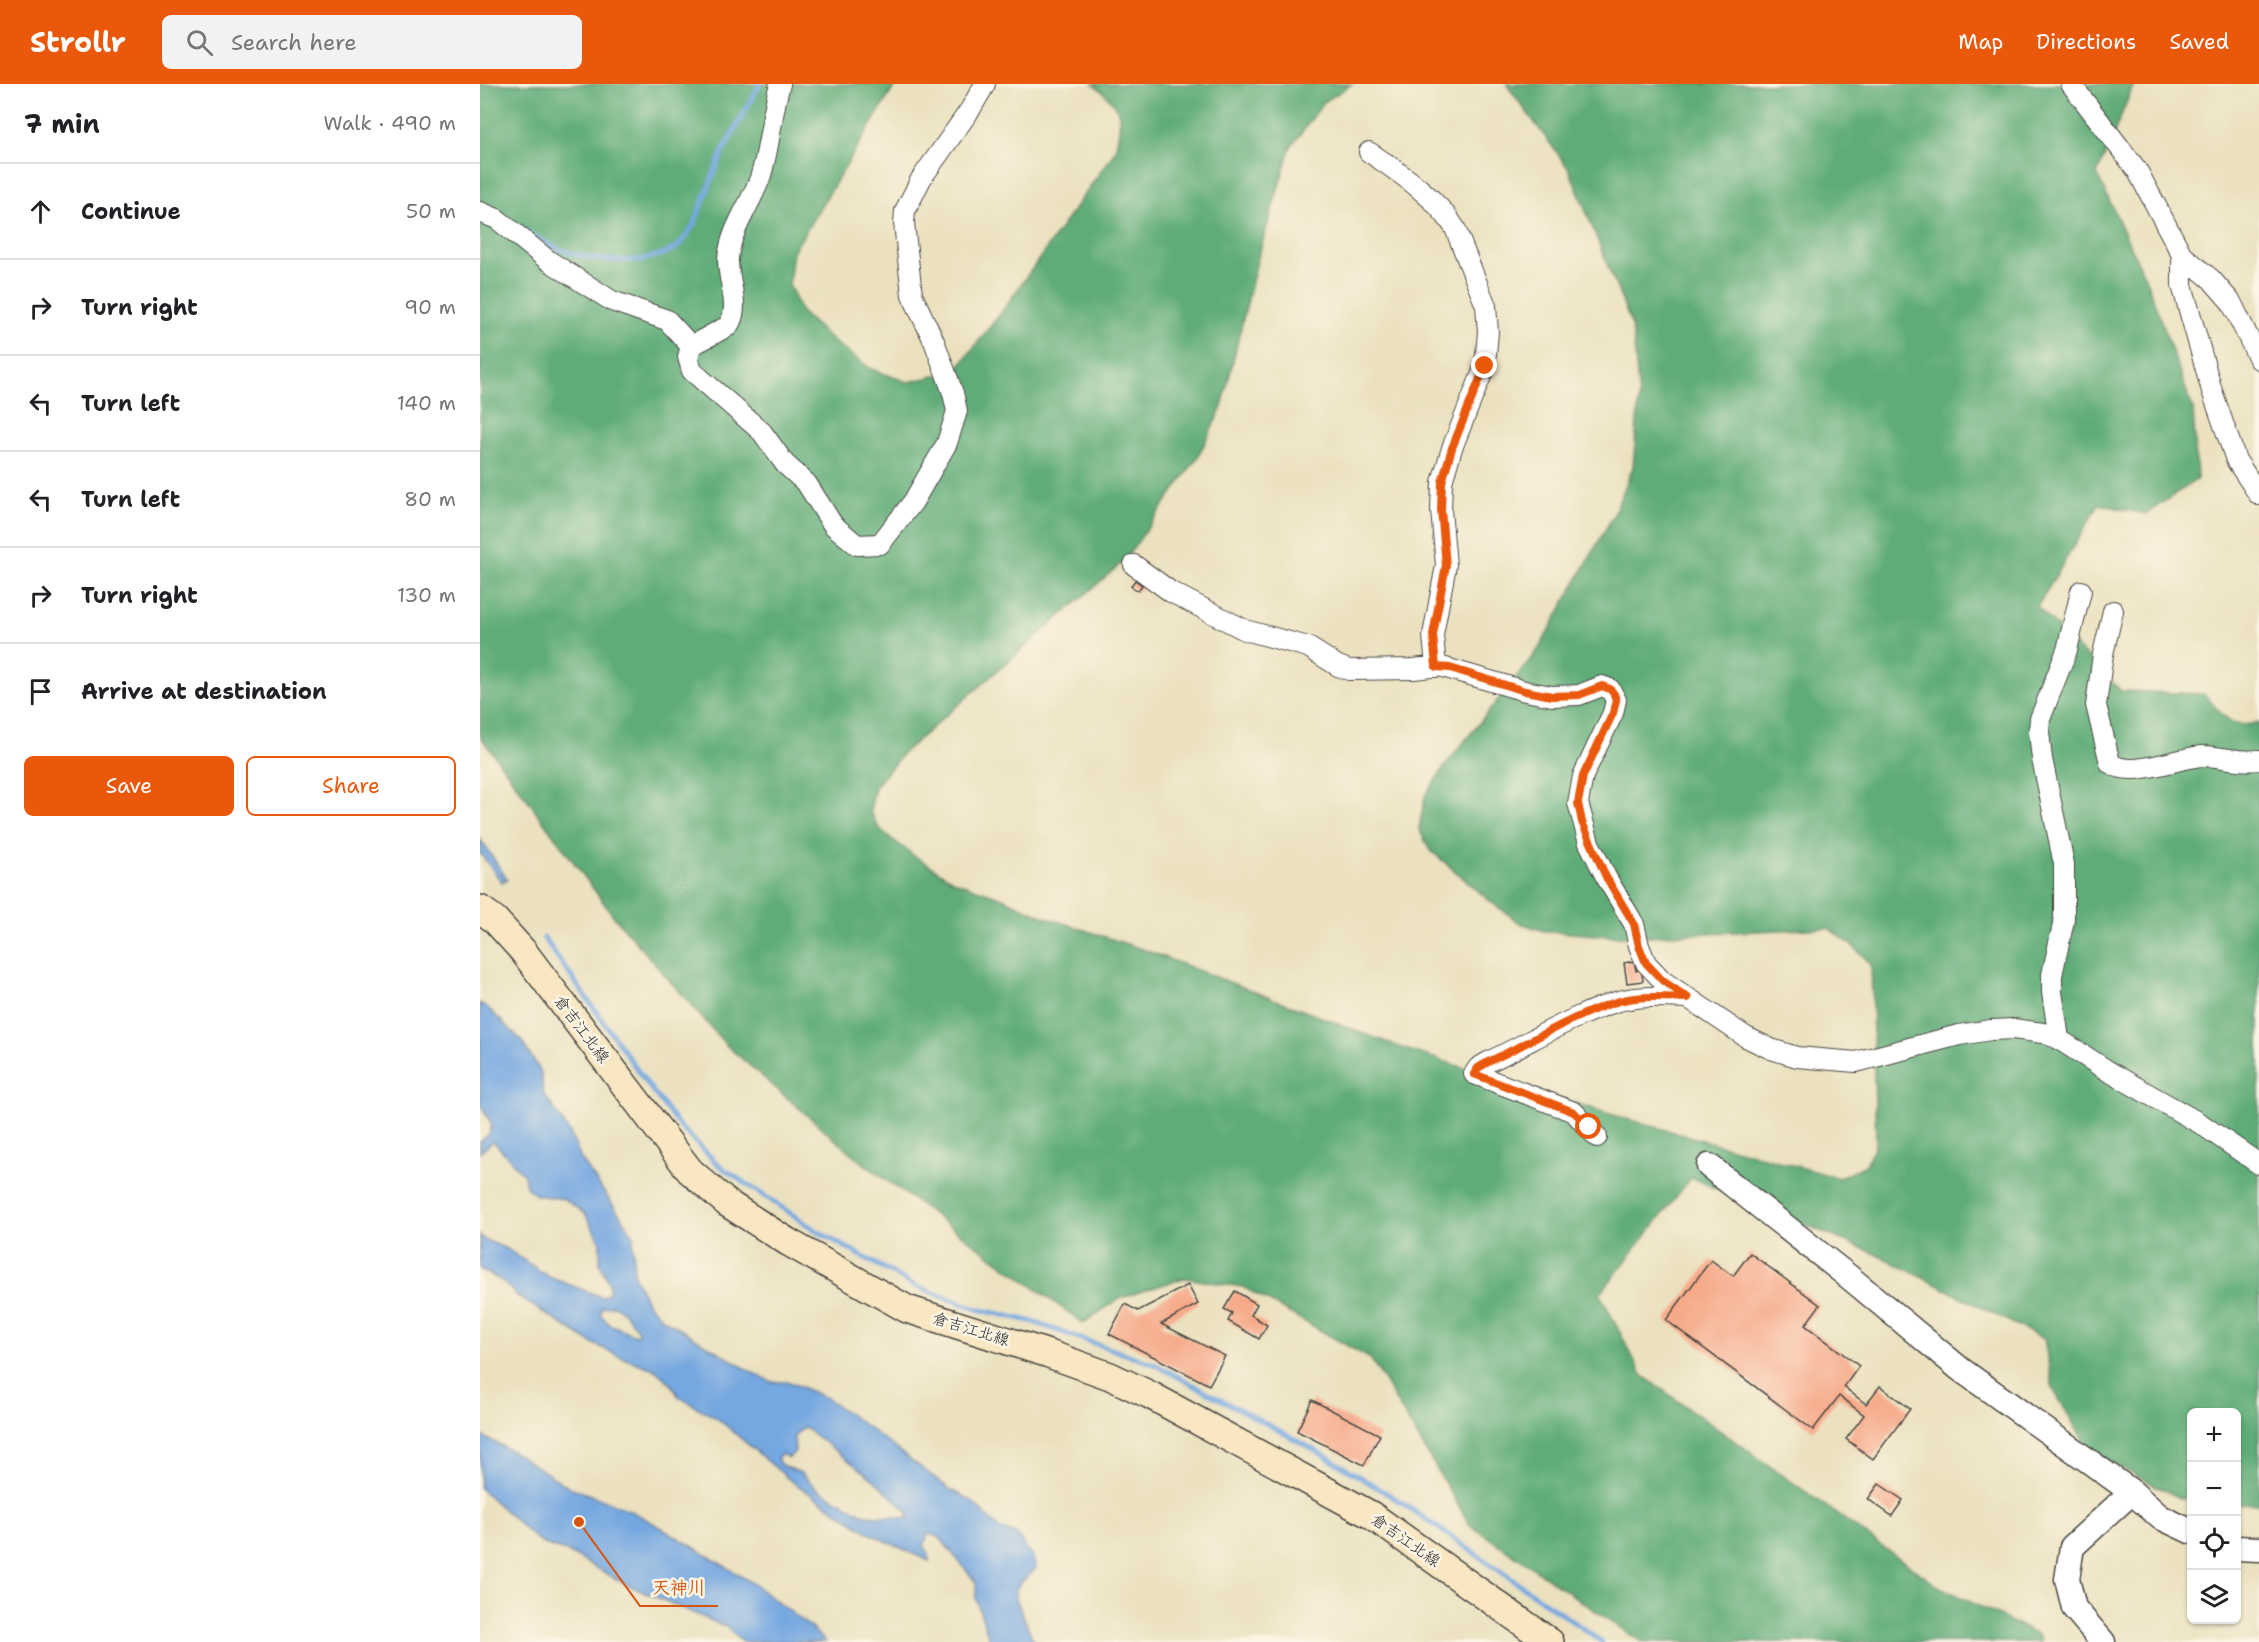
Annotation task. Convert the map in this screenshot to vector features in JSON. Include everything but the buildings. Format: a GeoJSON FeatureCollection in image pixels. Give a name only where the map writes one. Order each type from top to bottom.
{"type":"FeatureCollection","features":[{"type":"Feature","properties":{"kind":"main road","name":"倉吉江北線"},"geometry":{"type":"LineString","coordinates":[[480,909],[495,920],[523,951],[690,1171],[727,1203],[788,1242],[907,1309],[1110,1376],[1160,1401],[1371,1515],[1550,1642]]}},
{"type":"Feature","properties":{"kind":"street"},"geometry":{"type":"LineString","coordinates":[[780,84],[760,178],[742,217],[728,259],[733,308],[731,322],[728,326],[691,346],[688,357],[692,371],[762,432],[785,464],[807,484],[833,525],[857,544],[880,544],[913,502],[947,444],[957,411],[953,393],[934,341],[912,296],[904,211],[921,179],[970,110],[985,84]]}},
{"type":"Feature","properties":{"kind":"street"},"geometry":{"type":"LineString","coordinates":[[2071,84],[2137,170],[2182,255],[2211,279],[2231,302],[2259,358]]}},
{"type":"Feature","properties":{"kind":"street"},"geometry":{"type":"LineString","coordinates":[[1369,152],[1429,198],[1448,217],[1455,228],[1486,306],[1488,332],[1485,366],[1452,448],[1442,482],[1441,510],[1446,565],[1433,635],[1436,667]]}},
{"type":"Feature","properties":{"kind":"street"},"geometry":{"type":"LineString","coordinates":[[480,212],[496,219],[549,261],[612,301],[667,320],[691,346]]}},
{"type":"Feature","properties":{"kind":"street"},"geometry":{"type":"LineString","coordinates":[[2182,255],[2182,285],[2212,391],[2236,460],[2259,495]]}},
{"type":"Feature","properties":{"kind":"street"},"geometry":{"type":"LineString","coordinates":[[1134,565],[1171,592],[1245,630],[1308,647],[1338,666],[1349,670],[1450,668],[1525,691],[1552,696],[1579,695],[1602,686],[1610,689],[1616,700],[1613,713],[1583,776],[1578,803],[1582,822],[1606,877],[1634,924],[1646,963],[1663,981],[1746,1038],[1797,1057],[1856,1062],[1959,1035],[1990,1030],[2013,1029],[2043,1033],[2057,1038],[2108,1071],[2201,1124],[2259,1164]]}},
{"type":"Feature","properties":{"kind":"street"},"geometry":{"type":"LineString","coordinates":[[2057,1038],[2052,975],[2064,920],[2064,864],[2042,759],[2039,732],[2040,719],[2067,650],[2081,591]]}},
{"type":"Feature","properties":{"kind":"street"},"geometry":{"type":"LineString","coordinates":[[2112,611],[2096,705],[2109,763],[2132,770],[2202,756],[2247,762],[2259,760]]}},
{"type":"Feature","properties":{"kind":"street"},"geometry":{"type":"LineString","coordinates":[[1597,1137],[1574,1112],[1474,1074],[1478,1068],[1488,1062],[1586,1014],[1620,1001],[1651,996],[1688,998]]}},
{"type":"Feature","properties":{"kind":"street"},"geometry":{"type":"LineString","coordinates":[[1709,1166],[1960,1369],[2132,1492],[2160,1517],[2187,1530]]}},
{"type":"Feature","properties":{"kind":"street"},"geometry":{"type":"LineString","coordinates":[[2103,1642],[2074,1608],[2067,1579],[2072,1547],[2132,1492]]}},
{"type":"Feature","properties":{"kind":"street"},"geometry":{"type":"LineString","coordinates":[[2241,1548],[2259,1549]]}},
{"type":"Feature","properties":{"kind":"green space"},"geometry":{"type":"Polygon","coordinates":[[[480,84],[896,84],[793,252],[789,284],[801,312],[835,343],[871,369],[908,382],[940,375],[960,365],[1001,313],[1115,151],[1119,129],[1118,113],[1110,100],[1093,84],[1352,84],[1324,102],[1290,148],[1257,261],[1222,407],[1198,457],[1124,561],[903,753],[875,787],[870,811],[878,827],[892,839],[954,881],[1000,897],[1045,917],[1145,950],[1402,1048],[1616,1116],[1839,1178],[1866,1165],[1876,1142],[1871,964],[1854,947],[1828,928],[1623,937],[1544,931],[1520,923],[1491,902],[1429,849],[1419,829],[1425,796],[1444,767],[1538,650],[1614,514],[1633,467],[1639,397],[1632,326],[1569,169],[1506,84],[2134,84],[2097,174],[2147,282],[2193,409],[2197,479],[2146,514],[2099,504],[2037,607],[2121,691],[2204,694],[2221,714],[2234,723],[2241,725],[2259,722],[2259,1504],[2241,1503],[2241,1408],[2187,1408],[2187,1499],[2180,1498],[2090,1452],[2053,1389],[2044,1339],[1874,1253],[1691,1178],[1600,1294],[1642,1375],[1938,1586],[2040,1636],[2041,1642],[1641,1642],[1470,1525],[1371,1359],[1243,1287],[1184,1278],[1121,1298],[1083,1323],[860,1161],[726,1045],[615,918],[480,736],[480,84]]]}},
{"type":"Feature","properties":{"kind":"water"},"geometry":{"type":"Polygon","coordinates":[[[480,839],[507,879],[502,882],[480,853],[480,839]]]}},
{"type":"Feature","properties":{"kind":"water"},"geometry":{"type":"Polygon","coordinates":[[[480,1003],[520,1039],[541,1072],[543,1093],[569,1131],[581,1159],[633,1234],[634,1275],[648,1304],[662,1318],[753,1373],[772,1382],[790,1382],[826,1398],[951,1490],[969,1499],[1000,1529],[1016,1534],[1032,1556],[1036,1567],[1017,1586],[1015,1596],[1034,1642],[990,1642],[976,1599],[976,1582],[939,1537],[928,1534],[924,1545],[929,1554],[929,1561],[871,1534],[791,1481],[718,1419],[679,1397],[672,1385],[654,1369],[623,1358],[590,1342],[517,1296],[502,1281],[480,1269],[480,1235],[483,1239],[507,1249],[549,1277],[602,1297],[609,1293],[609,1283],[600,1264],[600,1242],[585,1214],[564,1199],[536,1195],[526,1187],[524,1175],[493,1141],[480,1153],[480,1142],[489,1134],[492,1125],[480,1104],[480,1003]],[[614,1306],[602,1307],[600,1314],[609,1324],[636,1335],[639,1332],[628,1317],[614,1306]],[[804,1427],[794,1436],[795,1451],[789,1458],[782,1454],[777,1458],[781,1465],[801,1473],[817,1489],[865,1515],[908,1518],[908,1512],[873,1479],[804,1427]]]}},
{"type":"Feature","properties":{"kind":"water"},"geometry":{"type":"Polygon","coordinates":[[[480,1435],[512,1451],[567,1486],[629,1510],[669,1532],[754,1584],[826,1642],[742,1642],[726,1627],[625,1584],[568,1552],[546,1545],[536,1539],[480,1488],[480,1435]]]}},
{"type":"Feature","properties":{"kind":"waterway"},"geometry":{"type":"LineString","coordinates":[[529,233],[561,250],[618,261],[655,256],[676,248],[695,222],[722,153],[760,84]]}},
{"type":"Feature","properties":{"kind":"waterway"},"geometry":{"type":"LineString","coordinates":[[544,938],[680,1127],[721,1167],[817,1231],[915,1286],[977,1309],[1030,1321],[1154,1364],[1327,1457],[1401,1502],[1602,1642]]}},
{"type":"Feature","properties":{"kind":"place","name":"天神川"},"geometry":{"type":"Point","coordinates":[579,1522]}},
{"type":"Feature","properties":{"kind":"route"},"geometry":{"type":"LineString","coordinates":[[1485,366],[1452,448],[1442,482],[1441,510],[1446,565],[1433,635],[1436,667],[1450,668],[1525,691],[1552,696],[1579,695],[1602,686],[1610,689],[1614,694],[1616,700],[1613,713],[1583,776],[1578,803],[1582,822],[1589,843],[1606,877],[1634,924],[1646,963],[1663,981],[1688,998],[1651,996],[1620,1001],[1586,1014],[1488,1062],[1478,1068],[1474,1074],[1520,1093],[1548,1100],[1574,1112],[1589,1127]]}}]}
